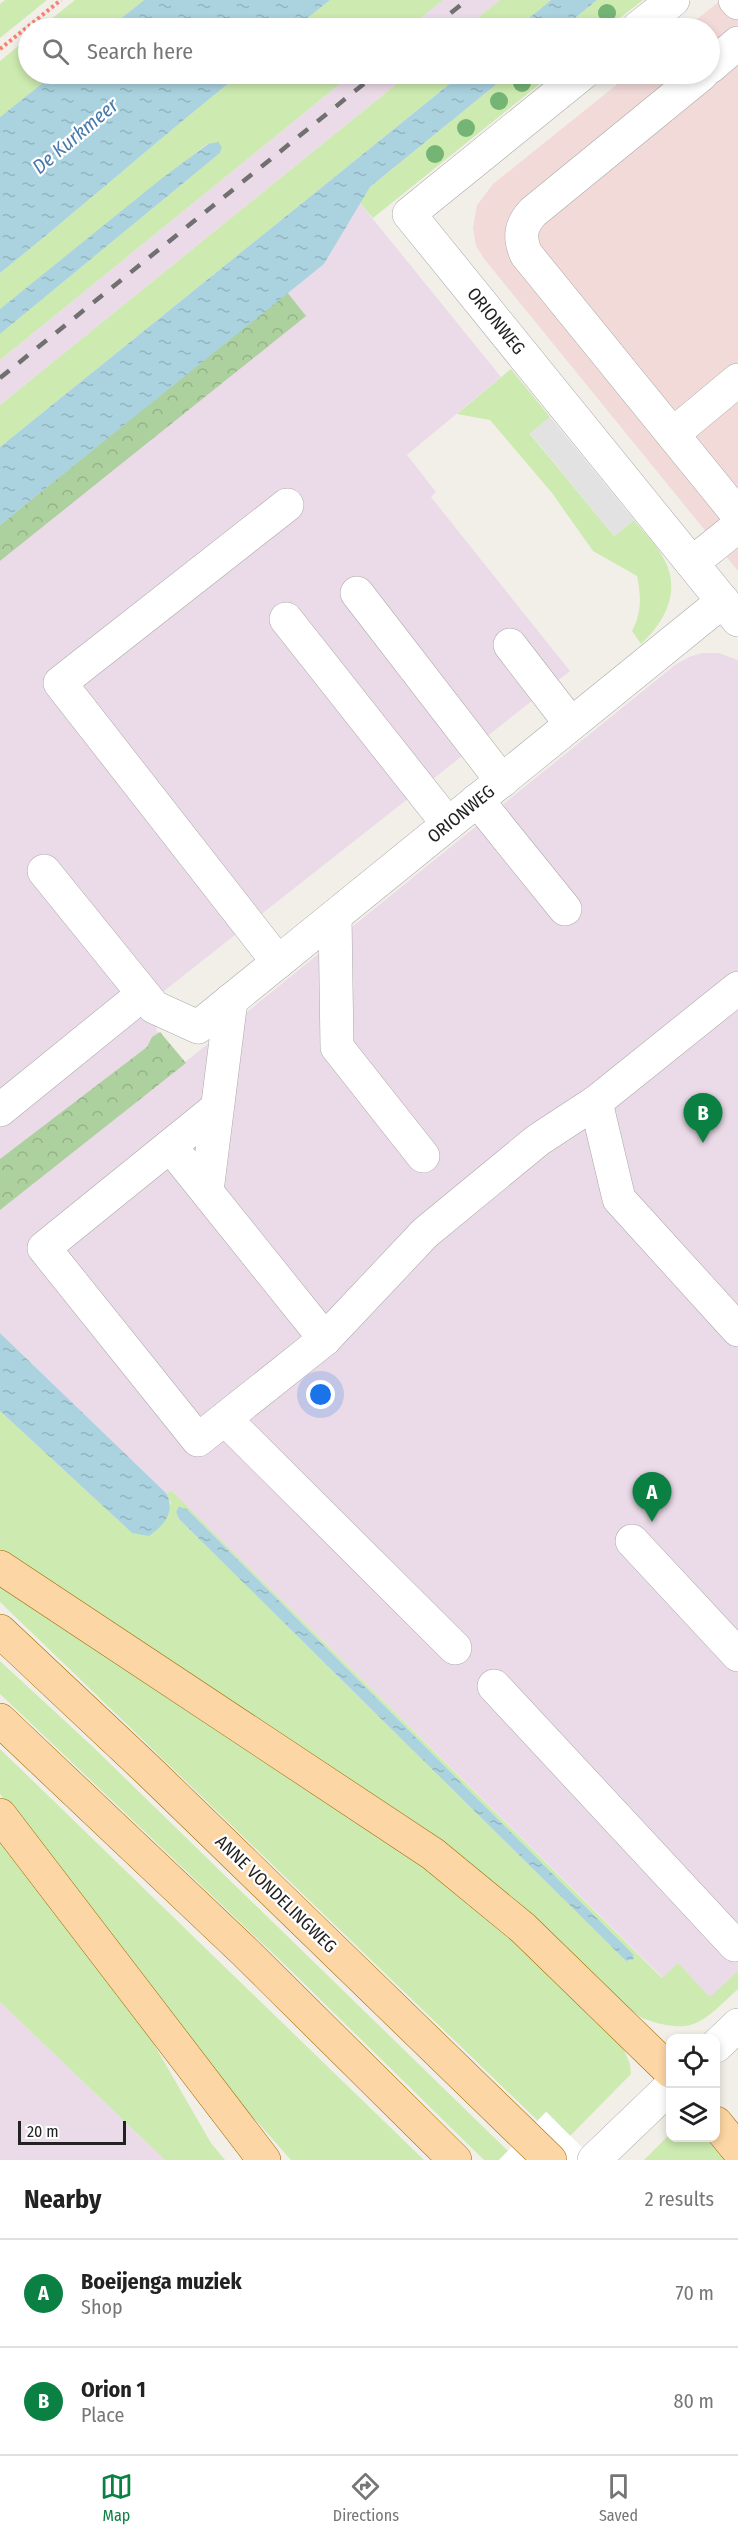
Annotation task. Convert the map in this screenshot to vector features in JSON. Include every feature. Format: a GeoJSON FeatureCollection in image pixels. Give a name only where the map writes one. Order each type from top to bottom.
{"type":"FeatureCollection","features":[{"type":"Feature","properties":{"kind":"main road"},"geometry":{"type":"LineString","coordinates":[[0,1567],[433,1854],[524,1928],[666,2067]]}},
{"type":"Feature","properties":{"kind":"main road","name":"ANNE VONDELINGWEG"},"geometry":{"type":"LineString","coordinates":[[0,1631],[149,1771],[549,2160]]}},
{"type":"Feature","properties":{"kind":"main road"},"geometry":{"type":"LineString","coordinates":[[0,1720],[245,1952],[455,2160]]}},
{"type":"Feature","properties":{"kind":"main road"},"geometry":{"type":"LineString","coordinates":[[0,1815],[264,2160]]}},
{"type":"Feature","properties":{"kind":"main road"},"geometry":{"type":"LineString","coordinates":[[720,2128],[738,2150]]}},
{"type":"Feature","properties":{"kind":"street"},"geometry":{"type":"LineString","coordinates":[[650,18],[673,0]]}},
{"type":"Feature","properties":{"kind":"street"},"geometry":{"type":"LineString","coordinates":[[720,59],[738,44]]}},
{"type":"Feature","properties":{"kind":"street","name":"ORIONWEG"},"geometry":{"type":"LineString","coordinates":[[143,994],[154,1007],[198,1027],[571,724],[729,599],[692,563],[409,214],[570,84]]}},
{"type":"Feature","properties":{"kind":"street"},"geometry":{"type":"LineString","coordinates":[[690,84],[533,212],[525,220],[521,242],[526,254],[738,514]]}},
{"type":"Feature","properties":{"kind":"street"},"geometry":{"type":"LineString","coordinates":[[672,434],[738,380]]}},
{"type":"Feature","properties":{"kind":"street"},"geometry":{"type":"LineString","coordinates":[[278,962],[60,683],[287,505]]}},
{"type":"Feature","properties":{"kind":"street"},"geometry":{"type":"LineString","coordinates":[[692,563],[738,526]]}},
{"type":"Feature","properties":{"kind":"street"},"geometry":{"type":"LineString","coordinates":[[357,593],[490,790],[565,909]]}},
{"type":"Feature","properties":{"kind":"street"},"geometry":{"type":"LineString","coordinates":[[286,619],[448,824]]}},
{"type":"Feature","properties":{"kind":"street"},"geometry":{"type":"LineString","coordinates":[[510,645],[571,724]]}},
{"type":"Feature","properties":{"kind":"street"},"geometry":{"type":"LineString","coordinates":[[0,1110],[143,994],[44,872]]}},
{"type":"Feature","properties":{"kind":"street"},"geometry":{"type":"LineString","coordinates":[[335,916],[337,1047],[423,1156]]}},
{"type":"Feature","properties":{"kind":"street"},"geometry":{"type":"LineString","coordinates":[[217,1108],[44,1248],[198,1440],[325,1339],[425,1233],[538,1140],[596,1102],[738,988]]}},
{"type":"Feature","properties":{"kind":"street"},"geometry":{"type":"LineString","coordinates":[[207,1191],[231,1000]]}},
{"type":"Feature","properties":{"kind":"street"},"geometry":{"type":"LineString","coordinates":[[596,1102],[619,1198],[738,1330]]}},
{"type":"Feature","properties":{"kind":"street"},"geometry":{"type":"LineString","coordinates":[[170,1146],[325,1339]]}},
{"type":"Feature","properties":{"kind":"street"},"geometry":{"type":"LineString","coordinates":[[225,1419],[455,1648]]}},
{"type":"Feature","properties":{"kind":"street"},"geometry":{"type":"LineString","coordinates":[[632,1541],[738,1655]]}},
{"type":"Feature","properties":{"kind":"street"},"geometry":{"type":"LineString","coordinates":[[494,1686],[735,1945],[738,1943]]}},
{"type":"Feature","properties":{"kind":"street"},"geometry":{"type":"LineString","coordinates":[[720,2042],[738,2025]]}},
{"type":"Feature","properties":{"kind":"street"},"geometry":{"type":"LineString","coordinates":[[597,2158],[669,2088]]}},
{"type":"Feature","properties":{"kind":"path"},"geometry":{"type":"LineString","coordinates":[[39,18],[61,0]]}},
{"type":"Feature","properties":{"kind":"path"},"geometry":{"type":"LineString","coordinates":[[0,49],[18,35]]}},
{"type":"Feature","properties":{"kind":"shaded area"},"geometry":{"type":"Polygon","coordinates":[[[443,0],[500,0],[478,18],[420,18],[443,0]]]}},
{"type":"Feature","properties":{"kind":"shaded area"},"geometry":{"type":"Polygon","coordinates":[[[721,0],[738,0],[738,571],[485,260],[476,246],[473,227],[477,205],[493,184],[618,84],[720,84],[720,18],[698,18],[721,0]]]}},
{"type":"Feature","properties":{"kind":"shaded area"},"geometry":{"type":"Polygon","coordinates":[[[340,84],[397,84],[0,405],[0,360],[340,84]]]}},
{"type":"Feature","properties":{"kind":"shaded area"},"geometry":{"type":"Polygon","coordinates":[[[360,203],[501,377],[407,455],[436,492],[431,497],[570,671],[164,991],[156,1030],[184,1063],[675,665],[702,653],[719,653],[738,660],[738,1971],[710,1998],[678,1963],[663,1978],[171,1490],[167,1494],[0,1333],[0,525],[324,264],[360,203]]]}},
{"type":"Feature","properties":{"kind":"shaded area"},"geometry":{"type":"Polygon","coordinates":[[[550,417],[634,520],[614,536],[530,433],[550,417]]]}},
{"type":"Feature","properties":{"kind":"shaded area"},"geometry":{"type":"Polygon","coordinates":[[[0,2002],[165,2160],[0,2160],[0,2002]]]}},
{"type":"Feature","properties":{"kind":"green space"},"geometry":{"type":"Polygon","coordinates":[[[5,0],[47,0],[25,18],[18,18],[18,23],[0,38],[0,4],[5,0]]]}},
{"type":"Feature","properties":{"kind":"green space"},"geometry":{"type":"Polygon","coordinates":[[[75,0],[144,0],[122,18],[52,18],[75,0]]]}},
{"type":"Feature","properties":{"kind":"green space"},"geometry":{"type":"Polygon","coordinates":[[[330,0],[443,0],[420,18],[308,18],[330,0]]]}},
{"type":"Feature","properties":{"kind":"green space"},"geometry":{"type":"Polygon","coordinates":[[[500,0],[551,0],[529,18],[478,18],[500,0]]]}},
{"type":"Feature","properties":{"kind":"green space"},"geometry":{"type":"Polygon","coordinates":[[[597,0],[643,0],[620,18],[575,18],[597,0]]]}},
{"type":"Feature","properties":{"kind":"green space"},"geometry":{"type":"Polygon","coordinates":[[[18,46],[18,84],[41,84],[0,117],[0,61],[18,46]]]}},
{"type":"Feature","properties":{"kind":"green space"},"geometry":{"type":"Polygon","coordinates":[[[228,84],[340,84],[0,360],[0,334],[220,153],[222,147],[207,144],[0,309],[0,273],[228,84]]]}},
{"type":"Feature","properties":{"kind":"green space"},"geometry":{"type":"Polygon","coordinates":[[[397,84],[450,84],[0,447],[0,405],[397,84]]]}},
{"type":"Feature","properties":{"kind":"green space"},"geometry":{"type":"Polygon","coordinates":[[[497,84],[540,84],[373,218],[360,203],[370,187],[497,84]]]}},
{"type":"Feature","properties":{"kind":"green space"},"geometry":{"type":"Polygon","coordinates":[[[287,292],[306,316],[0,561],[0,525],[287,292]]]}},
{"type":"Feature","properties":{"kind":"green space"},"geometry":{"type":"Polygon","coordinates":[[[511,369],[550,417],[530,434],[614,536],[634,520],[665,561],[670,573],[671,584],[668,606],[657,627],[641,644],[632,631],[640,604],[637,576],[593,551],[552,493],[490,420],[457,414],[511,369]]]}},
{"type":"Feature","properties":{"kind":"green space"},"geometry":{"type":"Polygon","coordinates":[[[160,1032],[186,1063],[0,1210],[0,1159],[147,1047],[152,1037],[160,1032]]]}},
{"type":"Feature","properties":{"kind":"green space"},"geometry":{"type":"Polygon","coordinates":[[[0,1411],[132,1533],[171,1504],[167,1494],[171,1490],[662,1978],[678,1963],[710,1997],[738,1971],[738,1989],[706,2018],[696,2023],[674,2026],[642,2018],[0,1553],[0,1411]],[[187,1509],[176,1512],[179,1519],[626,1961],[634,1959],[633,1954],[187,1509]]]}},
{"type":"Feature","properties":{"kind":"green space"},"geometry":{"type":"Polygon","coordinates":[[[0,1581],[214,1723],[484,1910],[621,2043],[630,2064],[631,2074],[570,2136],[547,2112],[538,2121],[0,1602],[0,1581]]]}},
{"type":"Feature","properties":{"kind":"green space"},"geometry":{"type":"Polygon","coordinates":[[[0,1661],[92,1746],[508,2151],[499,2160],[484,2160],[284,1964],[0,1694],[0,1661]]]}},
{"type":"Feature","properties":{"kind":"green space"},"geometry":{"type":"Polygon","coordinates":[[[0,1749],[424,2160],[291,2160],[214,2073],[0,1794],[0,1749]]]}},
{"type":"Feature","properties":{"kind":"green space"},"geometry":{"type":"Polygon","coordinates":[[[0,1832],[140,2020],[211,2143],[225,2160],[165,2160],[0,2002],[0,1832]]]}},
{"type":"Feature","properties":{"kind":"green space"},"geometry":{"type":"Polygon","coordinates":[[[666,2138],[666,2142],[711,2142],[731,2160],[644,2160],[666,2138]]]}},
{"type":"Feature","properties":{"kind":"water"},"geometry":{"type":"Polygon","coordinates":[[[144,0],[330,0],[308,18],[122,18],[144,0]]]}},
{"type":"Feature","properties":{"kind":"water"},"geometry":{"type":"Polygon","coordinates":[[[551,0],[597,0],[575,18],[529,18],[551,0]]]}},
{"type":"Feature","properties":{"kind":"water","name":"De Kurkmeer"},"geometry":{"type":"Polygon","coordinates":[[[41,84],[228,84],[0,273],[0,117],[41,84]]]}},
{"type":"Feature","properties":{"kind":"water"},"geometry":{"type":"Polygon","coordinates":[[[450,84],[497,84],[370,187],[324,264],[0,525],[0,447],[450,84]]]}},
{"type":"Feature","properties":{"kind":"water"},"geometry":{"type":"Polygon","coordinates":[[[218,142],[222,147],[220,153],[0,334],[0,309],[161,179],[208,144],[218,142]]]}},
{"type":"Feature","properties":{"kind":"water"},"geometry":{"type":"Polygon","coordinates":[[[0,1333],[167,1494],[170,1507],[167,1518],[149,1536],[132,1533],[0,1411],[0,1333]]]}},
{"type":"Feature","properties":{"kind":"water"},"geometry":{"type":"Polygon","coordinates":[[[179,1507],[187,1509],[633,1954],[634,1959],[626,1961],[179,1519],[176,1512],[179,1507]]]}},
{"type":"Feature","properties":{"kind":"pier"},"geometry":{"type":"Polygon","coordinates":[[[546,2112],[595,2160],[499,2160],[546,2112]]]}},
{"type":"Feature","properties":{"kind":"railway"},"geometry":{"type":"LineString","coordinates":[[444,18],[467,0]]}},
{"type":"Feature","properties":{"kind":"railway"},"geometry":{"type":"LineString","coordinates":[[0,378],[364,84]]}},
{"type":"Feature","properties":{"kind":"place","name":"Orion 1"},"geometry":{"type":"Point","coordinates":[703,1143]}},
{"type":"Feature","properties":{"kind":"place","name":"Boeijenga muziek"},"geometry":{"type":"Point","coordinates":[652,1522]}}]}
